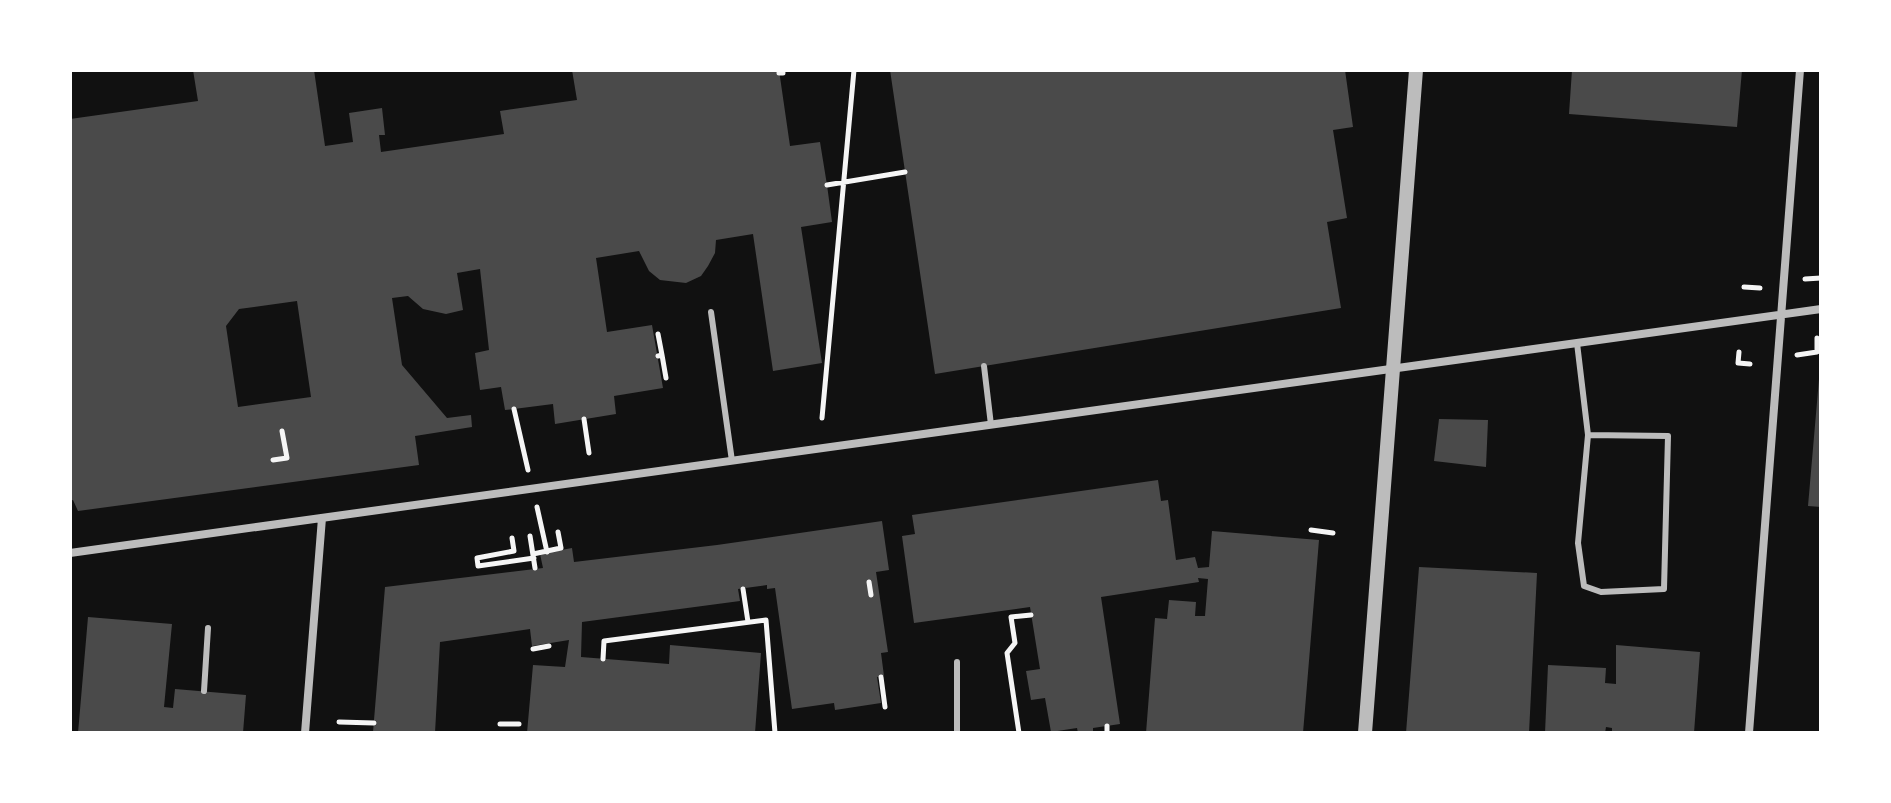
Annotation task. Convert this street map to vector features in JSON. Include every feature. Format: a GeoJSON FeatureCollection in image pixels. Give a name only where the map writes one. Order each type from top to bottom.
{"type":"FeatureCollection","features":[{"type":"Feature","properties":{"kind":"street"},"geometry":{"type":"LineString","coordinates":[[1365,733],[1416,70]]}},
{"type":"Feature","properties":{"kind":"street"},"geometry":{"type":"LineString","coordinates":[[1749,733],[1800,70]]}},
{"type":"Feature","properties":{"kind":"street"},"geometry":{"type":"LineString","coordinates":[[70,553],[1821,309]]}},
{"type":"Feature","properties":{"kind":"street"},"geometry":{"type":"LineString","coordinates":[[305,733],[322,518]]}},
{"type":"Feature","properties":{"kind":"lane"},"geometry":{"type":"LineString","coordinates":[[711,312],[732,461]]}},
{"type":"Feature","properties":{"kind":"lane"},"geometry":{"type":"LineString","coordinates":[[1577,343],[1588,435],[1578,543],[1584,586],[1601,592],[1664,589],[1668,436],[1588,435]]}},
{"type":"Feature","properties":{"kind":"lane"},"geometry":{"type":"LineString","coordinates":[[984,366],[991,425]]}},
{"type":"Feature","properties":{"kind":"lane"},"geometry":{"type":"LineString","coordinates":[[204,691],[208,628]]}},
{"type":"Feature","properties":{"kind":"lane"},"geometry":{"type":"LineString","coordinates":[[957,662],[957,733]]}},
{"type":"Feature","properties":{"kind":"path"},"geometry":{"type":"LineString","coordinates":[[822,418],[854,70]]}},
{"type":"Feature","properties":{"kind":"path"},"geometry":{"type":"LineString","coordinates":[[827,185],[905,172]]}},
{"type":"Feature","properties":{"kind":"path"},"geometry":{"type":"LineString","coordinates":[[1805,279],[1821,278],[1820,291]]}},
{"type":"Feature","properties":{"kind":"path"},"geometry":{"type":"LineString","coordinates":[[1751,300],[1744,287],[1760,288]]}},
{"type":"Feature","properties":{"kind":"path"},"geometry":{"type":"LineString","coordinates":[[658,334],[666,378]]}},
{"type":"Feature","properties":{"kind":"path"},"geometry":{"type":"LineString","coordinates":[[1797,355],[1817,352],[1817,338]]}},
{"type":"Feature","properties":{"kind":"path"},"geometry":{"type":"LineString","coordinates":[[1739,352],[1738,363],[1750,364]]}},
{"type":"Feature","properties":{"kind":"path"},"geometry":{"type":"LineString","coordinates":[[584,419],[589,453]]}},
{"type":"Feature","properties":{"kind":"path"},"geometry":{"type":"LineString","coordinates":[[273,460],[287,458],[282,431]]}},
{"type":"Feature","properties":{"kind":"path"},"geometry":{"type":"LineString","coordinates":[[1311,530],[1333,533]]}},
{"type":"Feature","properties":{"kind":"path"},"geometry":{"type":"LineString","coordinates":[[512,538],[514,551],[477,558],[478,566],[561,548],[558,532]]}},
{"type":"Feature","properties":{"kind":"path"},"geometry":{"type":"LineString","coordinates":[[530,536],[535,568]]}},
{"type":"Feature","properties":{"kind":"path"},"geometry":{"type":"LineString","coordinates":[[869,582],[871,595]]}},
{"type":"Feature","properties":{"kind":"path"},"geometry":{"type":"LineString","coordinates":[[743,589],[748,622]]}},
{"type":"Feature","properties":{"kind":"path"},"geometry":{"type":"LineString","coordinates":[[1019,733],[1007,653],[1015,643],[1011,617],[1031,615]]}},
{"type":"Feature","properties":{"kind":"path"},"geometry":{"type":"LineString","coordinates":[[603,659],[604,641],[766,620],[775,733]]}},
{"type":"Feature","properties":{"kind":"path"},"geometry":{"type":"LineString","coordinates":[[533,649],[549,646]]}},
{"type":"Feature","properties":{"kind":"path"},"geometry":{"type":"LineString","coordinates":[[881,677],[885,707]]}},
{"type":"Feature","properties":{"kind":"path"},"geometry":{"type":"LineString","coordinates":[[339,722],[374,723]]}},
{"type":"Feature","properties":{"kind":"path"},"geometry":{"type":"LineString","coordinates":[[500,724],[519,724]]}},
{"type":"Feature","properties":{"kind":"building"},"geometry":{"type":"Polygon","coordinates":[[[193,70],[314,70],[325,146],[353,142],[349,113],[382,108],[385,135],[379,135],[381,152],[504,134],[500,111],[577,100],[572,70],[779,70],[790,146],[820,142],[827,185],[832,222],[801,227],[822,363],[773,371],[753,234],[716,240],[715,253],[708,266],[701,276],[686,283],[660,280],[649,271],[639,251],[596,258],[607,332],[652,325],[663,388],[614,396],[616,414],[555,424],[553,404],[505,410],[501,387],[480,390],[475,353],[489,350],[480,269],[457,273],[463,310],[446,314],[423,309],[408,296],[392,298],[402,365],[447,418],[471,415],[472,427],[415,436],[419,465],[78,511],[73,500],[70,501],[70,119],[198,101],[193,70]],[[297,301],[239,309],[226,326],[238,407],[311,397],[297,301]]]}},
{"type":"Feature","properties":{"kind":"building"},"geometry":{"type":"Polygon","coordinates":[[[890,70],[1345,70],[1353,127],[1333,130],[1347,218],[1327,222],[1341,308],[935,374],[890,70]]]}},
{"type":"Feature","properties":{"kind":"building"},"geometry":{"type":"Polygon","coordinates":[[[1572,70],[1742,70],[1737,127],[1569,114],[1572,70]]]}},
{"type":"Feature","properties":{"kind":"building"},"geometry":{"type":"Polygon","coordinates":[[[1821,379],[1821,507],[1808,506],[1821,379]]]}},
{"type":"Feature","properties":{"kind":"building"},"geometry":{"type":"Polygon","coordinates":[[[1439,419],[1488,420],[1486,467],[1434,461],[1439,419]]]}},
{"type":"Feature","properties":{"kind":"building"},"geometry":{"type":"Polygon","coordinates":[[[1158,480],[1161,501],[1168,500],[1176,560],[1195,557],[1198,568],[1209,567],[1212,531],[1319,540],[1303,733],[1146,733],[1155,618],[1167,619],[1169,600],[1196,602],[1195,616],[1205,616],[1208,579],[1198,578],[1199,582],[1101,597],[1120,724],[1093,728],[1093,733],[1078,733],[1077,728],[1051,732],[1045,698],[1031,700],[1026,671],[1040,669],[1030,607],[914,623],[902,536],[915,534],[912,515],[1158,480]]]}},
{"type":"Feature","properties":{"kind":"building"},"geometry":{"type":"Polygon","coordinates":[[[882,521],[889,570],[876,572],[888,652],[881,653],[884,676],[877,677],[881,703],[835,710],[834,703],[792,709],[775,588],[767,589],[767,585],[738,589],[740,601],[582,622],[581,657],[669,664],[670,645],[761,653],[755,733],[527,733],[533,665],[565,667],[569,640],[532,646],[530,629],[440,642],[435,733],[373,732],[385,587],[543,568],[540,554],[572,548],[574,562],[882,521]]]}},
{"type":"Feature","properties":{"kind":"building"},"geometry":{"type":"Polygon","coordinates":[[[1419,567],[1537,573],[1529,733],[1406,733],[1419,567]]]}},
{"type":"Feature","properties":{"kind":"building"},"geometry":{"type":"Polygon","coordinates":[[[88,617],[172,624],[164,707],[173,708],[175,689],[246,695],[243,733],[78,733],[88,617]]]}},
{"type":"Feature","properties":{"kind":"building"},"geometry":{"type":"Polygon","coordinates":[[[1616,645],[1700,652],[1694,733],[1612,733],[1612,728],[1606,727],[1605,733],[1545,733],[1548,665],[1606,668],[1605,683],[1616,684],[1616,645]]]}}]}
